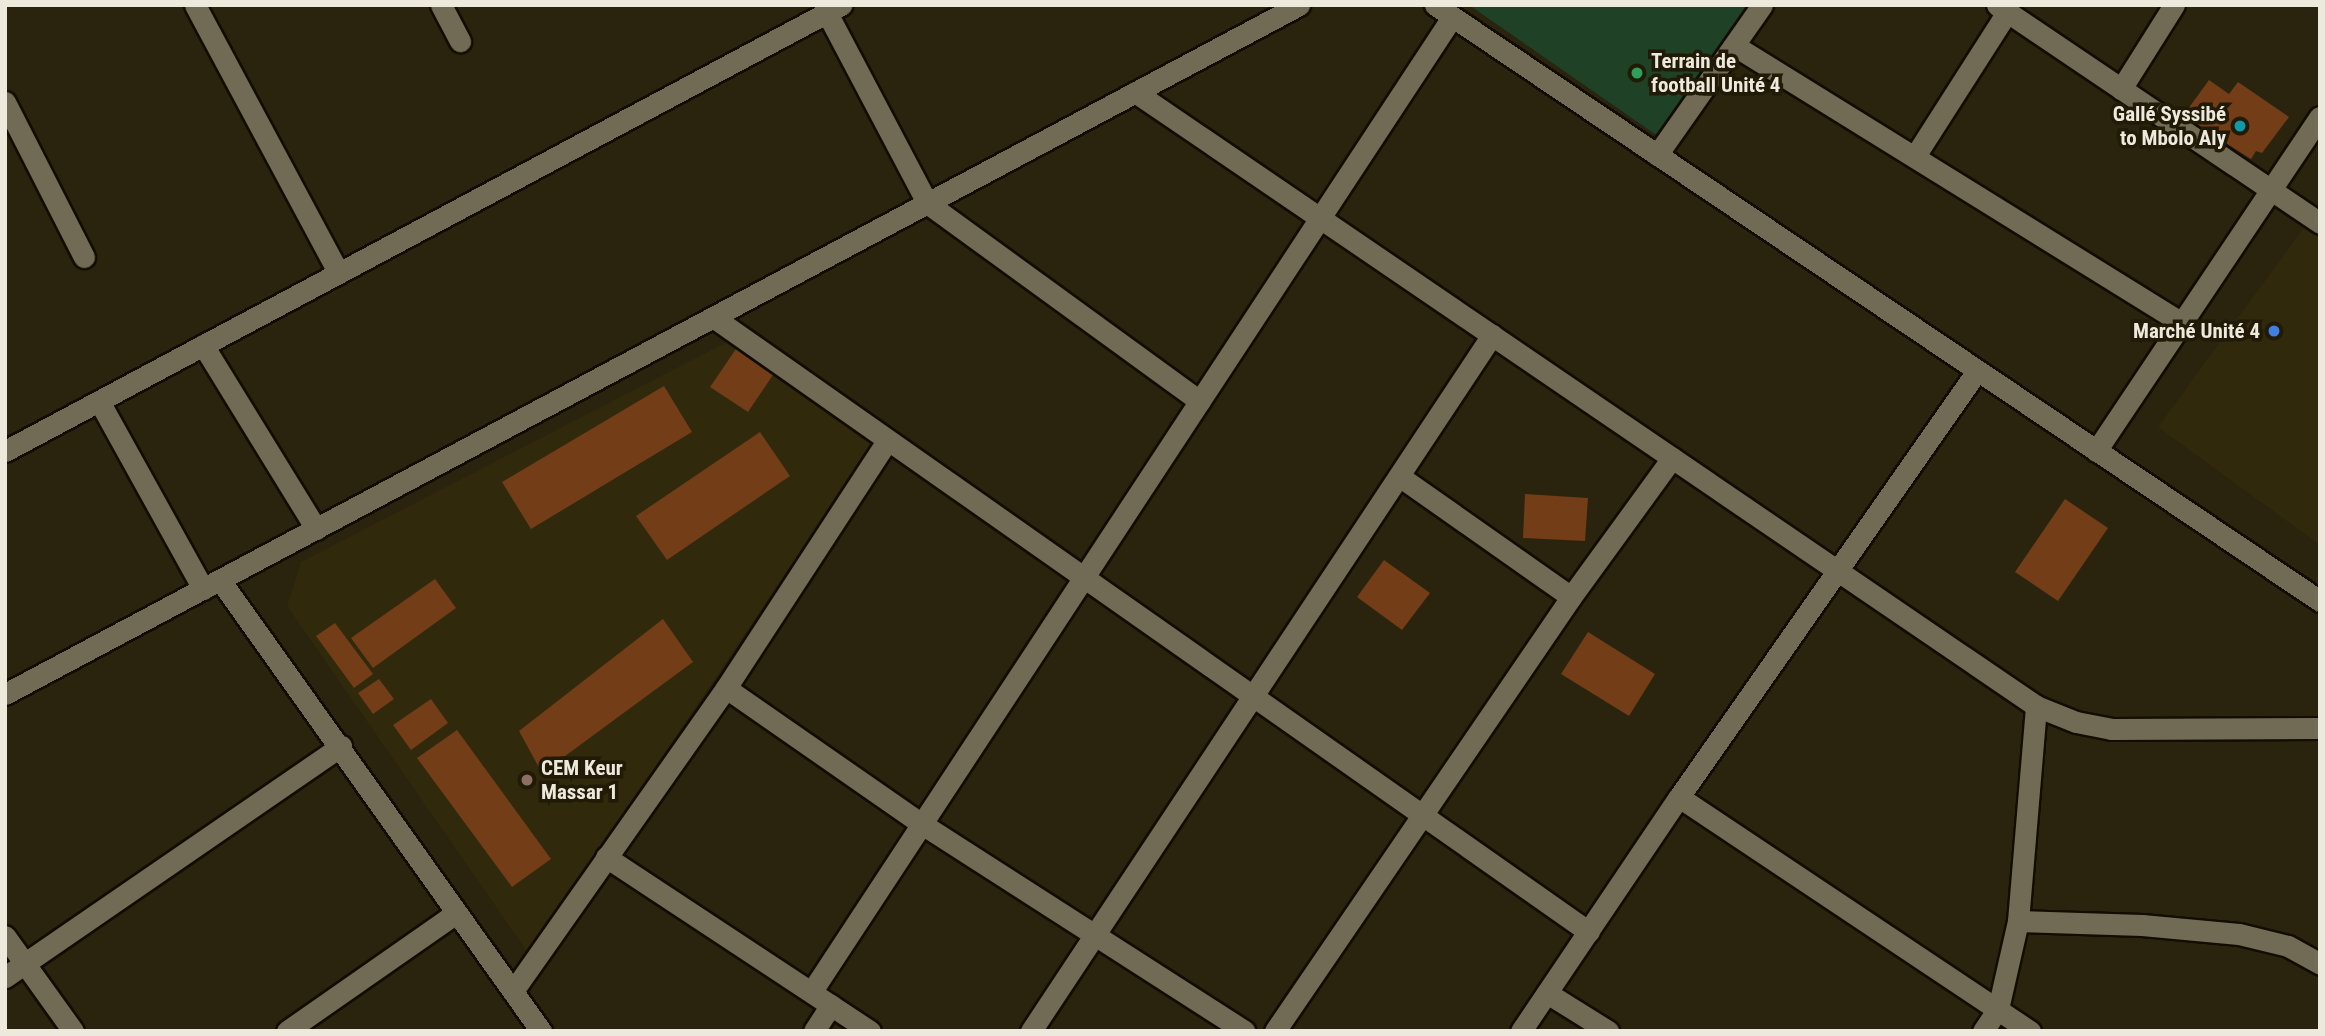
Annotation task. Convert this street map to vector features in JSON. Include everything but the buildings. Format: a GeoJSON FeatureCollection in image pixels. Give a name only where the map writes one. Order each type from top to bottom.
{"type":"FeatureCollection","features":[{"type":"Feature","properties":{"kind":"street"},"geometry":{"type":"LineString","coordinates":[[195,5],[339,273]]}},
{"type":"Feature","properties":{"kind":"street"},"geometry":{"type":"LineString","coordinates":[[441,5],[460,41]]}},
{"type":"Feature","properties":{"kind":"street"},"geometry":{"type":"LineString","coordinates":[[5,694],[1299,5]]}},
{"type":"Feature","properties":{"kind":"street"},"geometry":{"type":"LineString","coordinates":[[1657,155],[1762,5]]}},
{"type":"Feature","properties":{"kind":"street"},"geometry":{"type":"LineString","coordinates":[[2121,89],[2174,5]]}},
{"type":"Feature","properties":{"kind":"street"},"geometry":{"type":"LineString","coordinates":[[5,451],[834,9],[927,203],[1200,401]]}},
{"type":"Feature","properties":{"kind":"street"},"geometry":{"type":"LineString","coordinates":[[1915,156],[2002,9],[2320,223]]}},
{"type":"Feature","properties":{"kind":"street"},"geometry":{"type":"LineString","coordinates":[[812,992],[1321,219],[1444,11],[2320,601]]}},
{"type":"Feature","properties":{"kind":"street"},"geometry":{"type":"LineString","coordinates":[[1735,46],[2182,323]]}},
{"type":"Feature","properties":{"kind":"street"},"geometry":{"type":"LineString","coordinates":[[1135,92],[2036,706],[2076,722],[2111,729],[2320,728]]}},
{"type":"Feature","properties":{"kind":"street"},"geometry":{"type":"LineString","coordinates":[[5,102],[84,257]]}},
{"type":"Feature","properties":{"kind":"street"},"geometry":{"type":"LineString","coordinates":[[2096,451],[2320,117]]}},
{"type":"Feature","properties":{"kind":"street"},"geometry":{"type":"LineString","coordinates":[[713,317],[1589,932]]}},
{"type":"Feature","properties":{"kind":"street"},"geometry":{"type":"LineString","coordinates":[[1031,1031],[1492,335]]}},
{"type":"Feature","properties":{"kind":"street"},"geometry":{"type":"LineString","coordinates":[[203,345],[316,528]]}},
{"type":"Feature","properties":{"kind":"street"},"geometry":{"type":"LineString","coordinates":[[1521,1031],[1679,797],[1977,371]]}},
{"type":"Feature","properties":{"kind":"street"},"geometry":{"type":"LineString","coordinates":[[99,401],[211,584],[341,746],[541,1031]]}},
{"type":"Feature","properties":{"kind":"street"},"geometry":{"type":"LineString","coordinates":[[513,991],[726,688],[887,441]]}},
{"type":"Feature","properties":{"kind":"street"},"geometry":{"type":"LineString","coordinates":[[1275,1031],[1571,597],[1672,458]]}},
{"type":"Feature","properties":{"kind":"street"},"geometry":{"type":"LineString","coordinates":[[1399,476],[1571,597]]}},
{"type":"Feature","properties":{"kind":"street"},"geometry":{"type":"LineString","coordinates":[[726,688],[922,824],[1244,1031]]}},
{"type":"Feature","properties":{"kind":"street"},"geometry":{"type":"LineString","coordinates":[[1983,1031],[1998,1009],[2018,921],[2036,706]]}},
{"type":"Feature","properties":{"kind":"street"},"geometry":{"type":"LineString","coordinates":[[5,977],[341,746]]}},
{"type":"Feature","properties":{"kind":"street"},"geometry":{"type":"LineString","coordinates":[[1679,797],[2030,1031]]}},
{"type":"Feature","properties":{"kind":"street"},"geometry":{"type":"LineString","coordinates":[[606,857],[870,1031]]}},
{"type":"Feature","properties":{"kind":"street"},"geometry":{"type":"LineString","coordinates":[[287,1031],[456,913]]}},
{"type":"Feature","properties":{"kind":"street"},"geometry":{"type":"LineString","coordinates":[[2018,921],[2142,925],[2239,934],[2288,946],[2320,964]]}},
{"type":"Feature","properties":{"kind":"street"},"geometry":{"type":"LineString","coordinates":[[5,936],[73,1031]]}},
{"type":"Feature","properties":{"kind":"street"},"geometry":{"type":"LineString","coordinates":[[1547,993],[1608,1031]]}},
{"type":"Feature","properties":{"kind":"street"},"geometry":{"type":"LineString","coordinates":[[814,1031],[831,1005]]}},
{"type":"Feature","properties":{"kind":"shaded area","name":"Marché Unité 4"},"geometry":{"type":"Polygon","coordinates":[[[2306,225],[2320,235],[2320,545],[2158,427],[2306,225]]]}},
{"type":"Feature","properties":{"kind":"shaded area","name":"CEM Keur Massar 1"},"geometry":{"type":"Polygon","coordinates":[[[729,341],[873,444],[529,954],[287,606],[301,562],[729,341]]]}},
{"type":"Feature","properties":{"kind":"green space","name":"Terrain de football Unité 4"},"geometry":{"type":"Polygon","coordinates":[[[1469,5],[1752,5],[1665,141],[1469,5]]]}},
{"type":"Feature","properties":{"kind":"place","name":"Terrain de football Unité 4"},"geometry":{"type":"Point","coordinates":[1637,73]}},
{"type":"Feature","properties":{"kind":"place","name":"Gallé Syssibé to Mbolo Aly"},"geometry":{"type":"Point","coordinates":[2240,126]}},
{"type":"Feature","properties":{"kind":"place","name":"Marché Unité 4"},"geometry":{"type":"Point","coordinates":[2274,331]}},
{"type":"Feature","properties":{"kind":"place","name":"CEM Keur Massar 1"},"geometry":{"type":"Point","coordinates":[527,780]}}]}
